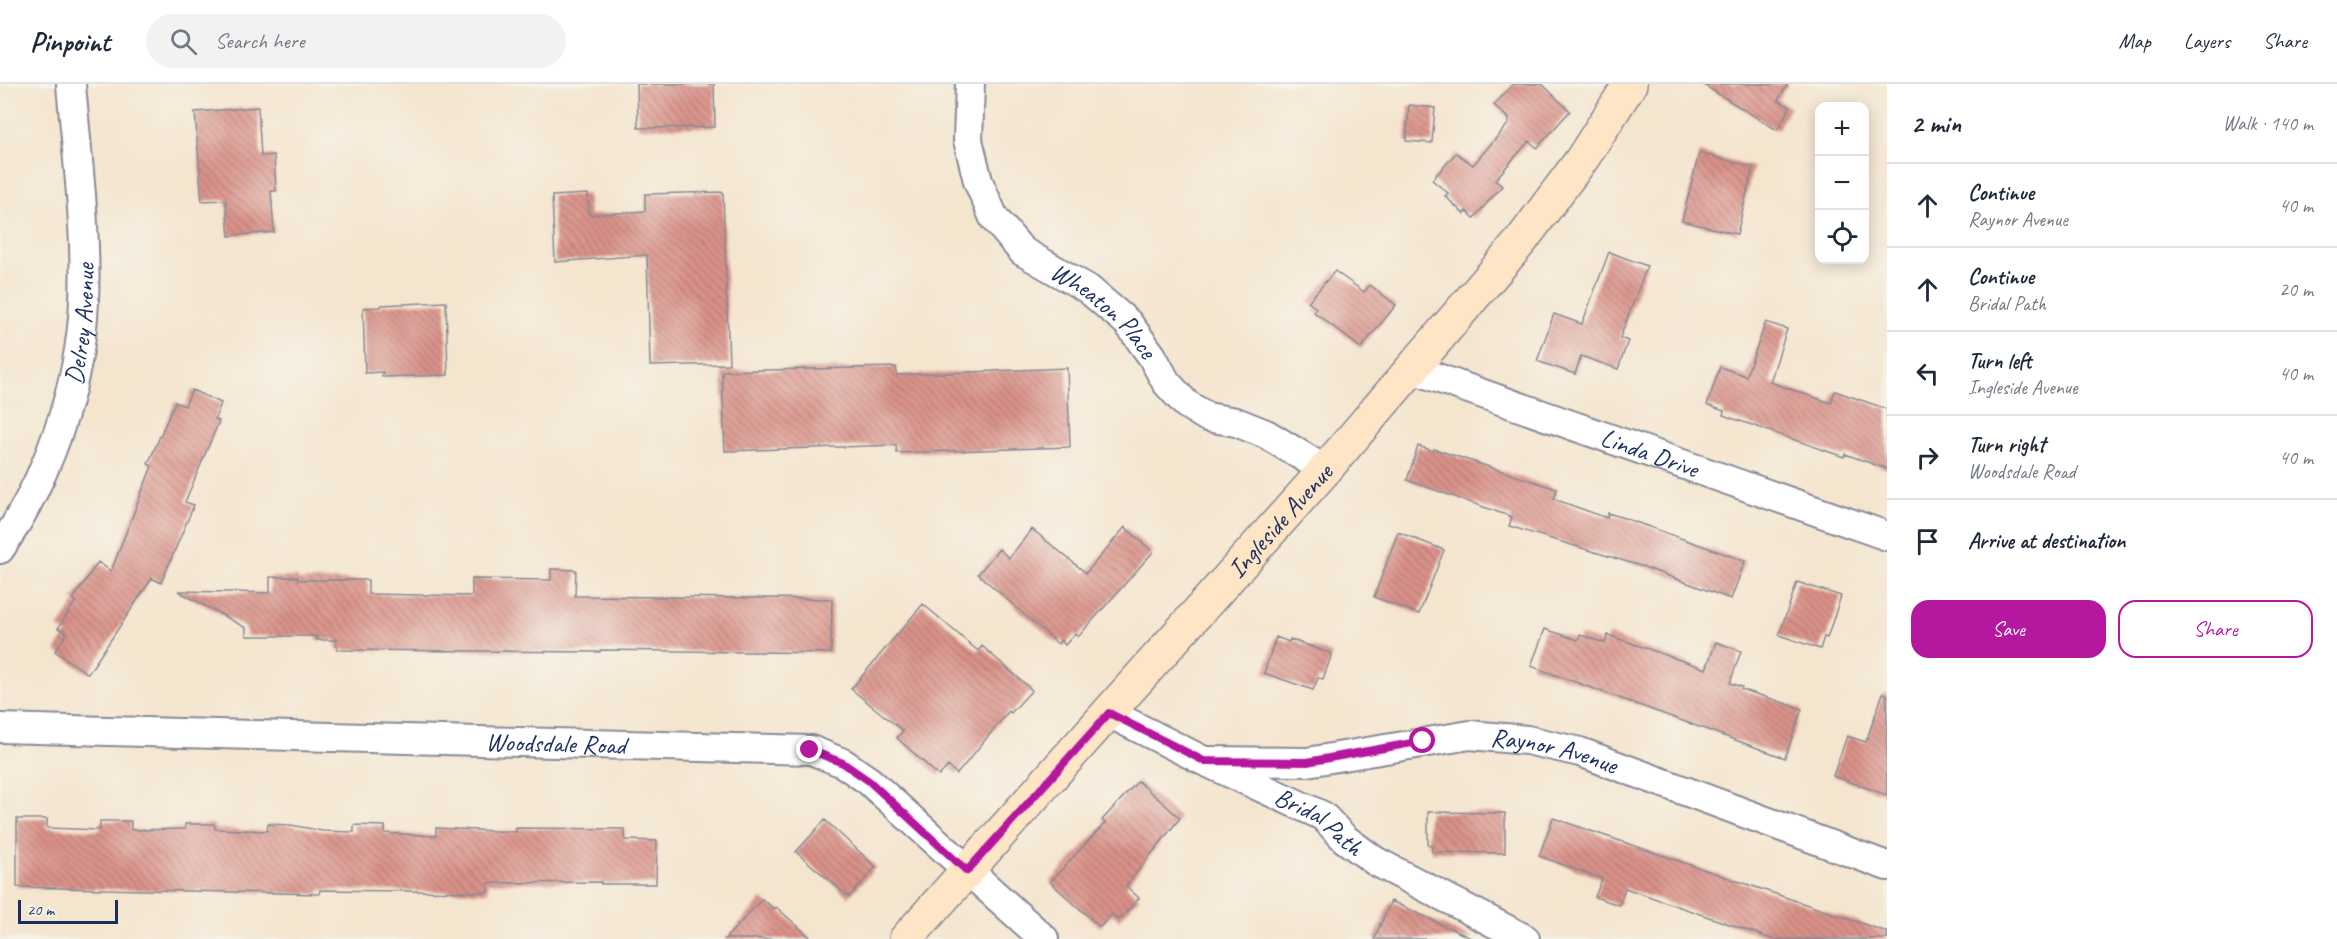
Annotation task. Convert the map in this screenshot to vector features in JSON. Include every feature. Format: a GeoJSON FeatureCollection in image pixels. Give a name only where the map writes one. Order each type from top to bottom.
{"type":"FeatureCollection","features":[{"type":"Feature","properties":{"kind":"main road","name":"Ingleside Avenue"},"geometry":{"type":"LineString","coordinates":[[906,939],[1324,470],[1521,241],[1582,159],[1630,84]]}},
{"type":"Feature","properties":{"kind":"street","name":"Delrey Avenue"},"geometry":{"type":"LineString","coordinates":[[0,549],[21,516],[63,420],[77,356],[84,303],[83,239],[71,84]]}},
{"type":"Feature","properties":{"kind":"street","name":"Wheaton Place"},"geometry":{"type":"LineString","coordinates":[[970,84],[968,140],[978,181],[994,218],[1022,251],[1088,289],[1128,323],[1152,356],[1166,382],[1186,404],[1207,417],[1236,422],[1266,434],[1324,470]]}},
{"type":"Feature","properties":{"kind":"street","name":"Linda Drive"},"geometry":{"type":"LineString","coordinates":[[1412,369],[1887,536]]}},
{"type":"Feature","properties":{"kind":"street","name":"Bridal Path"},"geometry":{"type":"LineString","coordinates":[[1109,713],[1204,761],[1323,816],[1345,839],[1375,861],[1525,939]]}},
{"type":"Feature","properties":{"kind":"street","name":"Woodsdale Road"},"geometry":{"type":"LineString","coordinates":[[0,728],[810,750],[843,763],[869,781],[1044,939]]}},
{"type":"Feature","properties":{"kind":"street","name":"Raynor Avenue"},"geometry":{"type":"LineString","coordinates":[[1204,761],[1307,762],[1470,735],[1527,740],[1580,752],[1887,866]]}},
{"type":"Feature","properties":{"kind":"building"},"geometry":{"type":"Polygon","coordinates":[[[637,84],[714,84],[715,127],[638,128],[637,84]]]}},
{"type":"Feature","properties":{"kind":"building"},"geometry":{"type":"Polygon","coordinates":[[[1513,84],[1542,84],[1570,111],[1537,148],[1529,141],[1495,180],[1502,186],[1474,218],[1466,211],[1464,214],[1445,196],[1448,193],[1432,180],[1456,153],[1473,165],[1509,123],[1509,119],[1494,105],[1513,84]]]}},
{"type":"Feature","properties":{"kind":"building"},"geometry":{"type":"Polygon","coordinates":[[[1702,84],[1788,84],[1778,100],[1790,107],[1777,130],[1702,84]]]}},
{"type":"Feature","properties":{"kind":"building"},"geometry":{"type":"Polygon","coordinates":[[[1409,105],[1435,108],[1432,143],[1406,141],[1409,105]]]}},
{"type":"Feature","properties":{"kind":"building"},"geometry":{"type":"Polygon","coordinates":[[[258,107],[261,156],[274,155],[276,191],[271,191],[274,232],[229,236],[226,200],[202,201],[195,112],[258,107]]]}},
{"type":"Feature","properties":{"kind":"building"},"geometry":{"type":"Polygon","coordinates":[[[1699,153],[1753,167],[1737,234],[1682,221],[1699,153]]]}},
{"type":"Feature","properties":{"kind":"building"},"geometry":{"type":"Polygon","coordinates":[[[723,192],[729,364],[650,366],[647,255],[555,262],[552,196],[588,194],[589,215],[645,211],[645,194],[723,192]]]}},
{"type":"Feature","properties":{"kind":"building"},"geometry":{"type":"Polygon","coordinates":[[[1609,252],[1647,266],[1620,338],[1628,341],[1618,369],[1581,356],[1575,374],[1537,361],[1554,314],[1582,324],[1609,252]]]}},
{"type":"Feature","properties":{"kind":"building"},"geometry":{"type":"Polygon","coordinates":[[[1335,271],[1364,292],[1370,285],[1396,305],[1361,348],[1314,312],[1316,308],[1308,302],[1335,271]]]}},
{"type":"Feature","properties":{"kind":"building"},"geometry":{"type":"Polygon","coordinates":[[[446,302],[448,375],[382,377],[383,372],[365,373],[363,308],[446,302]]]}},
{"type":"Feature","properties":{"kind":"building"},"geometry":{"type":"Polygon","coordinates":[[[1766,322],[1787,329],[1770,382],[1831,403],[1835,391],[1887,409],[1887,469],[1845,454],[1844,457],[1723,415],[1724,411],[1707,405],[1720,367],[1746,376],[1766,322]]]}},
{"type":"Feature","properties":{"kind":"building"},"geometry":{"type":"Polygon","coordinates":[[[896,367],[897,375],[1067,368],[1070,447],[897,453],[896,445],[725,451],[722,371],[896,367]]]}},
{"type":"Feature","properties":{"kind":"building"},"geometry":{"type":"Polygon","coordinates":[[[192,390],[221,403],[215,419],[219,421],[185,502],[194,505],[161,583],[152,578],[88,674],[55,651],[67,633],[58,628],[76,601],[73,599],[98,562],[111,571],[152,466],[148,464],[175,402],[185,406],[192,390]]]}},
{"type":"Feature","properties":{"kind":"building"},"geometry":{"type":"Polygon","coordinates":[[[1418,446],[1433,451],[1434,449],[1557,489],[1554,499],[1607,518],[1608,513],[1627,519],[1745,561],[1731,599],[1644,567],[1509,526],[1512,517],[1407,480],[1418,446]]]}},
{"type":"Feature","properties":{"kind":"building"},"geometry":{"type":"Polygon","coordinates":[[[1125,527],[1153,552],[1078,637],[1075,634],[1065,645],[1061,640],[1058,644],[978,574],[999,549],[1009,558],[1032,529],[1086,573],[1125,527]]]}},
{"type":"Feature","properties":{"kind":"building"},"geometry":{"type":"Polygon","coordinates":[[[1398,532],[1444,550],[1419,614],[1374,597],[1398,532]]]}},
{"type":"Feature","properties":{"kind":"building"},"geometry":{"type":"Polygon","coordinates":[[[551,569],[576,570],[575,596],[832,599],[831,653],[337,650],[336,640],[317,640],[317,636],[246,636],[246,628],[178,591],[270,593],[270,577],[298,577],[298,580],[368,580],[368,594],[472,596],[472,579],[551,580],[551,569]]]}},
{"type":"Feature","properties":{"kind":"building"},"geometry":{"type":"Polygon","coordinates":[[[1797,582],[1841,596],[1827,638],[1824,637],[1820,649],[1779,635],[1797,582]]]}},
{"type":"Feature","properties":{"kind":"building"},"geometry":{"type":"Polygon","coordinates":[[[923,604],[978,651],[982,646],[1032,690],[1011,713],[1009,711],[957,774],[948,766],[939,776],[897,738],[903,731],[851,689],[923,604]]]}},
{"type":"Feature","properties":{"kind":"building"},"geometry":{"type":"Polygon","coordinates":[[[1545,629],[1578,640],[1580,635],[1605,643],[1608,635],[1706,669],[1716,642],[1741,651],[1730,683],[1742,687],[1741,689],[1802,709],[1785,758],[1531,666],[1545,629]]]}},
{"type":"Feature","properties":{"kind":"building"},"geometry":{"type":"Polygon","coordinates":[[[1276,637],[1289,642],[1290,639],[1332,654],[1323,679],[1318,678],[1313,690],[1264,673],[1276,637]]]}},
{"type":"Feature","properties":{"kind":"building"},"geometry":{"type":"Polygon","coordinates":[[[1883,693],[1887,694],[1887,795],[1833,776],[1847,736],[1866,742],[1883,693]]]}},
{"type":"Feature","properties":{"kind":"building"},"geometry":{"type":"Polygon","coordinates":[[[1138,781],[1180,818],[1126,886],[1139,898],[1119,920],[1112,914],[1100,927],[1050,882],[1105,823],[1102,820],[1138,781]]]}},
{"type":"Feature","properties":{"kind":"building"},"geometry":{"type":"Polygon","coordinates":[[[1428,812],[1505,813],[1505,853],[1432,852],[1432,846],[1428,845],[1428,812]]]}},
{"type":"Feature","properties":{"kind":"building"},"geometry":{"type":"Polygon","coordinates":[[[1553,818],[1887,932],[1887,939],[1772,939],[1625,888],[1619,905],[1595,897],[1602,879],[1539,856],[1553,818]]]}},
{"type":"Feature","properties":{"kind":"building"},"geometry":{"type":"Polygon","coordinates":[[[17,819],[47,819],[47,828],[100,830],[100,821],[131,821],[131,830],[185,829],[185,824],[214,824],[215,829],[267,831],[268,824],[291,825],[323,831],[354,832],[354,825],[385,826],[385,833],[436,836],[436,828],[516,832],[516,828],[625,829],[625,840],[657,841],[656,884],[488,883],[488,892],[320,890],[319,894],[17,887],[17,819]]]}},
{"type":"Feature","properties":{"kind":"building"},"geometry":{"type":"Polygon","coordinates":[[[825,820],[876,867],[849,897],[796,852],[825,820]]]}},
{"type":"Feature","properties":{"kind":"building"},"geometry":{"type":"Polygon","coordinates":[[[762,899],[774,909],[776,907],[812,939],[725,939],[762,899]]]}},
{"type":"Feature","properties":{"kind":"building"},"geometry":{"type":"Polygon","coordinates":[[[1391,901],[1473,939],[1374,939],[1391,901]]]}},
{"type":"Feature","properties":{"kind":"route"},"geometry":{"type":"LineString","coordinates":[[810,750],[843,763],[869,781],[967,871],[1109,713],[1204,761],[1307,762],[1423,741]]}}]}
